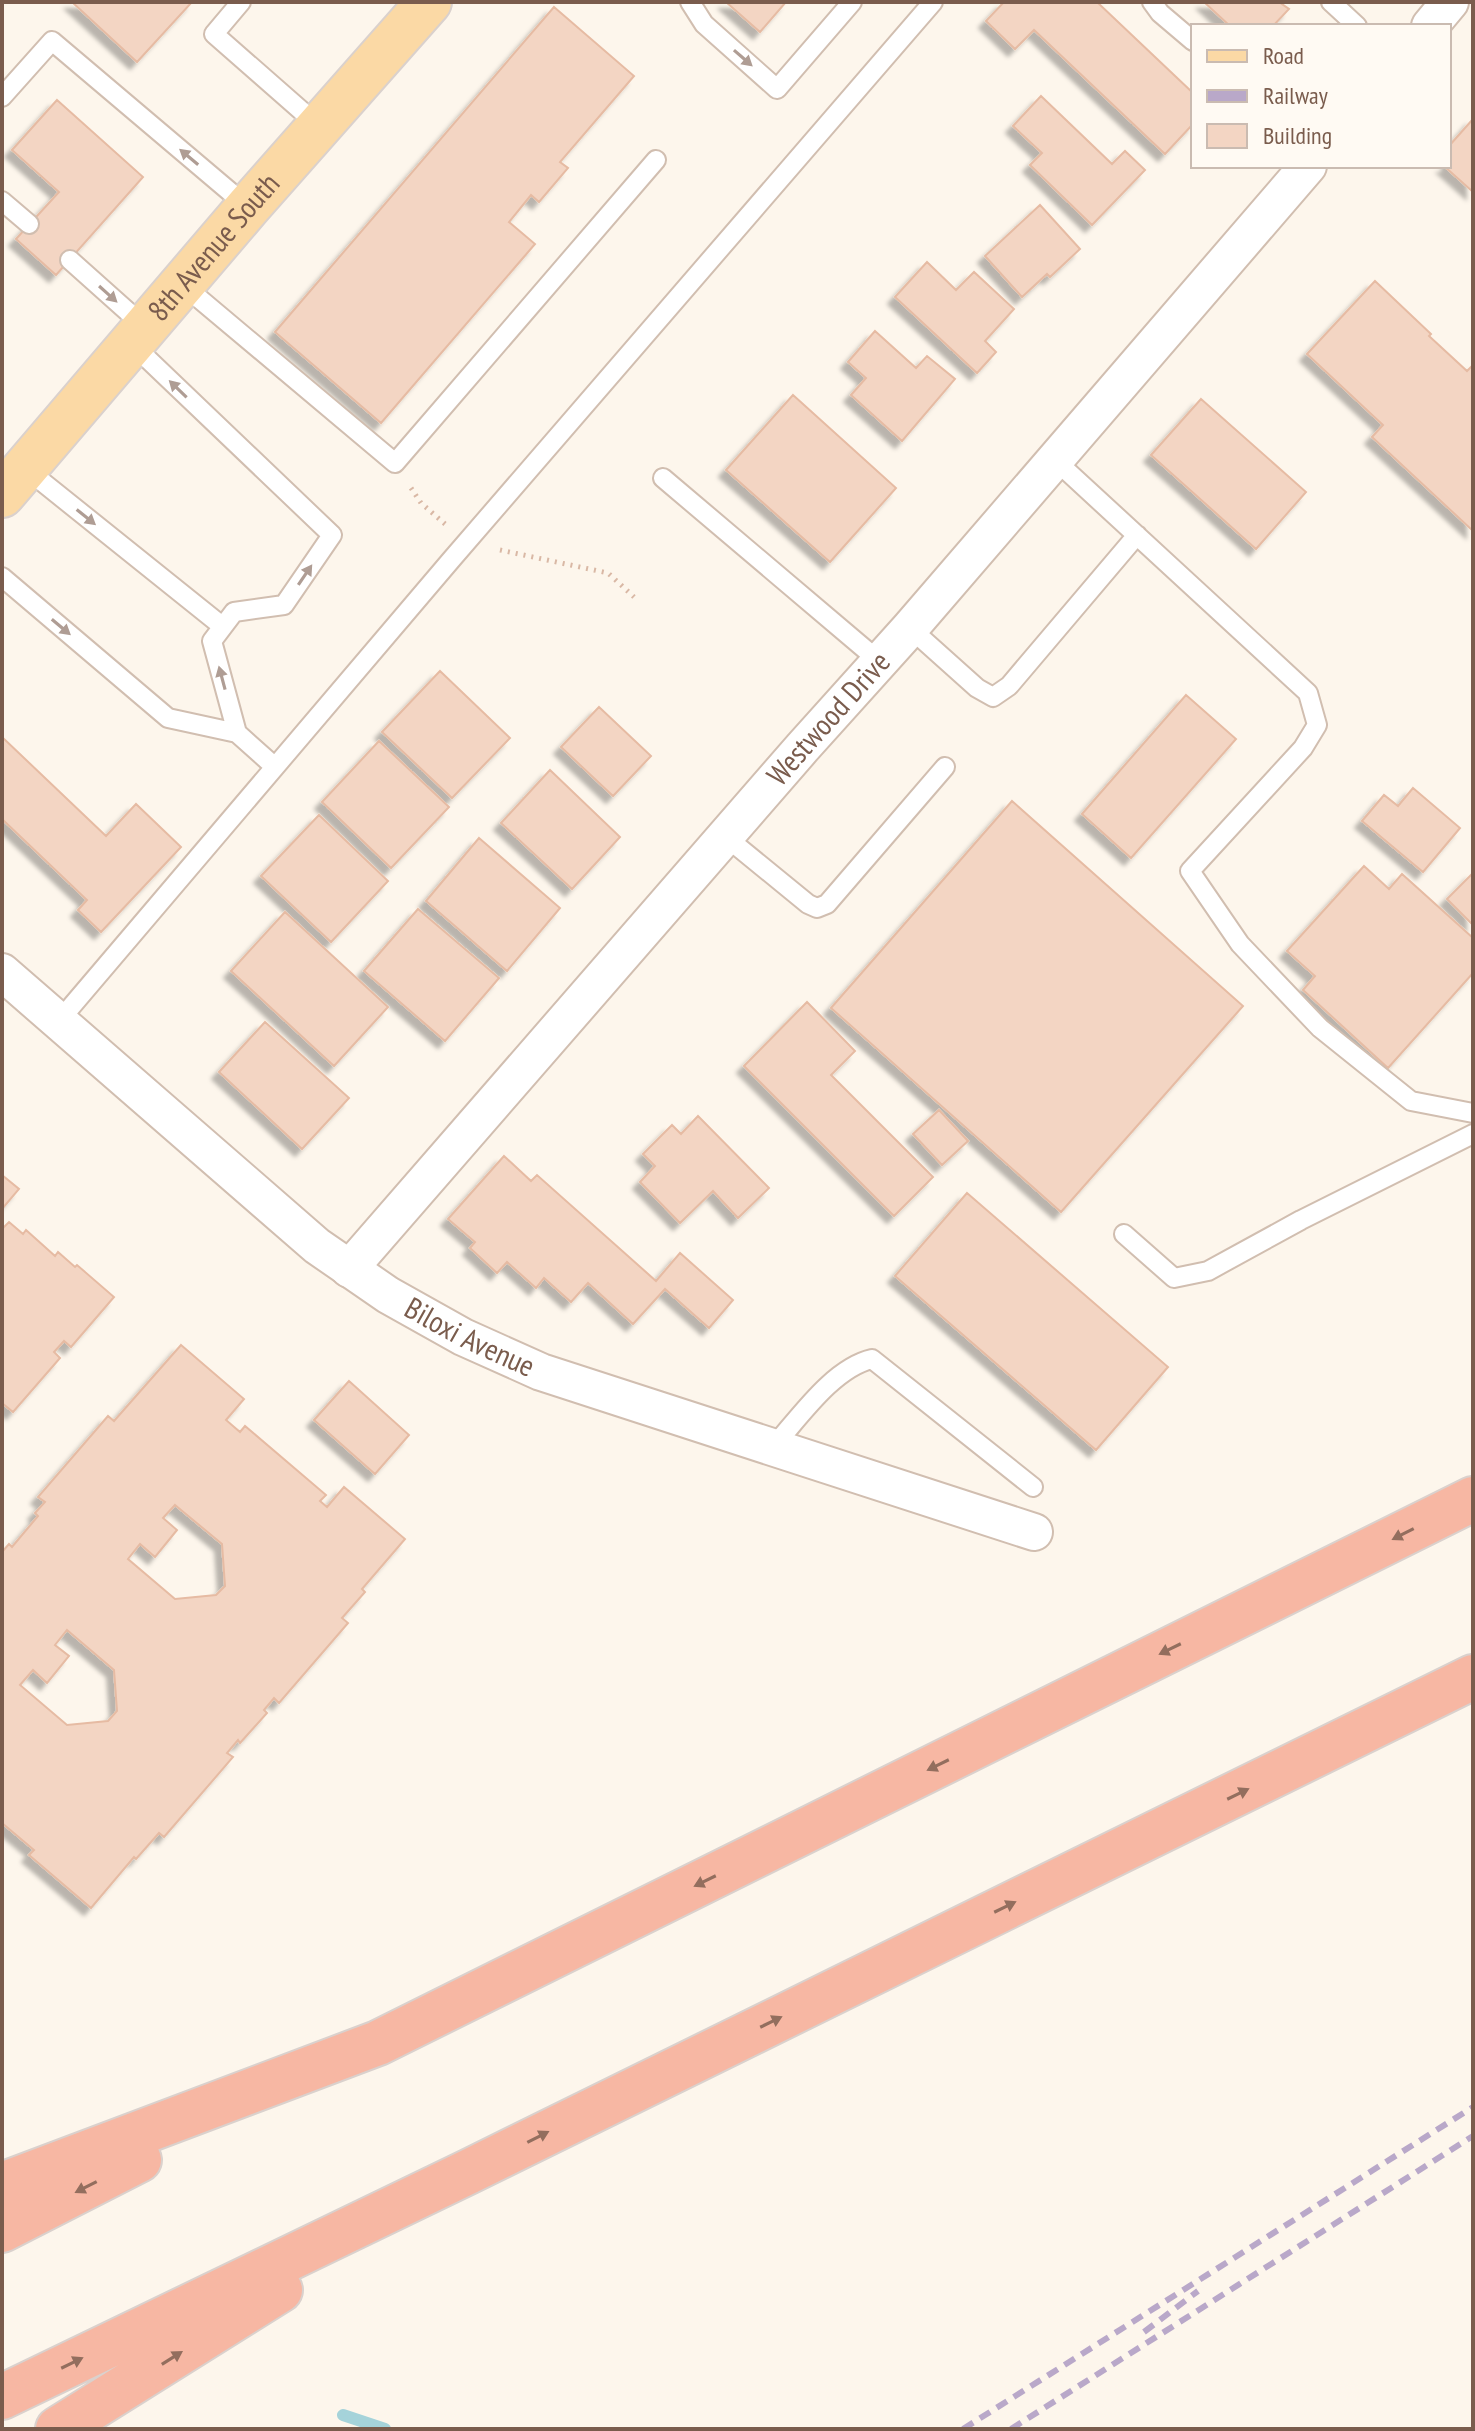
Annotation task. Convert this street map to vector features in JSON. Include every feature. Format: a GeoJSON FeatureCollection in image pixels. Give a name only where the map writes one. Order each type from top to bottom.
{"type":"FeatureCollection","features":[{"type":"Feature","properties":{"kind":"highway"},"geometry":{"type":"LineString","coordinates":[[2,2185],[392,2036],[1473,1499]]}},
{"type":"Feature","properties":{"kind":"highway"},"geometry":{"type":"LineString","coordinates":[[2,2397],[468,2172],[1473,1677]]}},
{"type":"Feature","properties":{"kind":"highway"},"geometry":{"type":"LineString","coordinates":[[2,2230],[329,2062]]}},
{"type":"Feature","properties":{"kind":"highway"},"geometry":{"type":"LineString","coordinates":[[58,2429],[468,2172]]}},
{"type":"Feature","properties":{"kind":"main road","name":"8th Avenue South"},"geometry":{"type":"LineString","coordinates":[[14,482],[248,207],[429,2]]}},
{"type":"Feature","properties":{"kind":"street"},"geometry":{"type":"LineString","coordinates":[[1432,24],[1450,2]]}},
{"type":"Feature","properties":{"kind":"street","name":"Westwood Drive"},"geometry":{"type":"LineString","coordinates":[[349,1269],[910,628],[1306,168]]}},
{"type":"Feature","properties":{"kind":"street","name":"Biloxi Avenue"},"geometry":{"type":"LineString","coordinates":[[2,972],[317,1246],[388,1295],[463,1337],[541,1372],[1034,1532]]}},
{"type":"Feature","properties":{"kind":"lane"},"geometry":{"type":"LineString","coordinates":[[241,2],[214,34],[320,127]]}},
{"type":"Feature","properties":{"kind":"lane"},"geometry":{"type":"LineString","coordinates":[[690,2],[704,24],[777,89],[852,2]]}},
{"type":"Feature","properties":{"kind":"lane"},"geometry":{"type":"LineString","coordinates":[[59,1021],[466,542],[933,2]]}},
{"type":"Feature","properties":{"kind":"lane"},"geometry":{"type":"LineString","coordinates":[[1152,2],[1160,13],[1191,39]]}},
{"type":"Feature","properties":{"kind":"lane"},"geometry":{"type":"LineString","coordinates":[[1331,2],[1355,24]]}},
{"type":"Feature","properties":{"kind":"lane"},"geometry":{"type":"LineString","coordinates":[[2,97],[52,41],[248,207]]}},
{"type":"Feature","properties":{"kind":"lane"},"geometry":{"type":"LineString","coordinates":[[183,285],[395,463],[656,160]]}},
{"type":"Feature","properties":{"kind":"lane"},"geometry":{"type":"LineString","coordinates":[[2,201],[29,224]]}},
{"type":"Feature","properties":{"kind":"lane"},"geometry":{"type":"LineString","coordinates":[[70,260],[139,336],[332,535],[284,605],[234,612],[212,641],[237,733]]}},
{"type":"Feature","properties":{"kind":"lane"},"geometry":{"type":"LineString","coordinates":[[1054,459],[1308,693],[1317,725],[1303,748],[1190,871],[1240,944],[1320,1028],[1411,1101],[1473,1113]]}},
{"type":"Feature","properties":{"kind":"lane"},"geometry":{"type":"LineString","coordinates":[[663,478],[879,661]]}},
{"type":"Feature","properties":{"kind":"lane"},"geometry":{"type":"LineString","coordinates":[[14,482],[222,626]]}},
{"type":"Feature","properties":{"kind":"lane"},"geometry":{"type":"LineString","coordinates":[[910,628],[977,688],[993,697],[1009,686],[1137,535]]}},
{"type":"Feature","properties":{"kind":"lane"},"geometry":{"type":"LineString","coordinates":[[2,577],[168,718],[237,733],[275,767]]}},
{"type":"Feature","properties":{"kind":"lane"},"geometry":{"type":"LineString","coordinates":[[726,837],[817,908],[827,904],[945,767]]}},
{"type":"Feature","properties":{"kind":"lane"},"geometry":{"type":"LineString","coordinates":[[1124,1234],[1174,1278],[1208,1271],[1301,1220],[1473,1134]]}},
{"type":"Feature","properties":{"kind":"lane"},"geometry":{"type":"LineString","coordinates":[[773,1447],[832,1381],[857,1362],[872,1359],[1033,1487]]}},
{"type":"Feature","properties":{"kind":"path"},"geometry":{"type":"LineString","coordinates":[[395,463],[421,503],[466,542]]}},
{"type":"Feature","properties":{"kind":"path"},"geometry":{"type":"LineString","coordinates":[[506,551],[608,573],[634,597]]}},
{"type":"Feature","properties":{"kind":"building"},"geometry":{"type":"Polygon","coordinates":[[[72,2],[192,2],[137,62],[72,2]]]}},
{"type":"Feature","properties":{"kind":"building"},"geometry":{"type":"Polygon","coordinates":[[[726,2],[786,2],[760,32],[726,2]]]}},
{"type":"Feature","properties":{"kind":"building"},"geometry":{"type":"Polygon","coordinates":[[[1004,2],[1097,2],[1191,91],[1191,126],[1165,154],[1034,30],[1015,49],[986,21],[1004,2]]]}},
{"type":"Feature","properties":{"kind":"building"},"geometry":{"type":"Polygon","coordinates":[[[1204,2],[1284,2],[1282,4],[1289,9],[1275,24],[1228,24],[1204,2]]]}},
{"type":"Feature","properties":{"kind":"building"},"geometry":{"type":"Polygon","coordinates":[[[554,7],[634,76],[560,162],[568,168],[539,202],[531,195],[509,222],[535,244],[381,423],[275,332],[554,7]]]}},
{"type":"Feature","properties":{"kind":"building"},"geometry":{"type":"Polygon","coordinates":[[[1041,96],[1112,164],[1125,151],[1145,170],[1092,225],[1030,165],[1042,153],[1013,126],[1041,96]]]}},
{"type":"Feature","properties":{"kind":"building"},"geometry":{"type":"Polygon","coordinates":[[[57,100],[143,177],[56,275],[16,239],[59,192],[12,150],[57,100]]]}},
{"type":"Feature","properties":{"kind":"building"},"geometry":{"type":"Polygon","coordinates":[[[1473,119],[1473,192],[1446,168],[1451,168],[1451,144],[1473,119]]]}},
{"type":"Feature","properties":{"kind":"building"},"geometry":{"type":"Polygon","coordinates":[[[1040,205],[1080,249],[1050,277],[1047,274],[1022,297],[985,256],[1040,205]]]}},
{"type":"Feature","properties":{"kind":"building"},"geometry":{"type":"Polygon","coordinates":[[[927,262],[956,290],[974,272],[1014,309],[985,341],[996,352],[977,373],[895,297],[927,262]]]}},
{"type":"Feature","properties":{"kind":"building"},"geometry":{"type":"Polygon","coordinates":[[[1375,281],[1467,371],[1473,365],[1473,531],[1372,437],[1383,425],[1307,354],[1375,281]]]}},
{"type":"Feature","properties":{"kind":"building"},"geometry":{"type":"Polygon","coordinates":[[[875,331],[916,368],[927,356],[955,379],[902,441],[851,395],[866,378],[848,362],[875,331]]]}},
{"type":"Feature","properties":{"kind":"building"},"geometry":{"type":"Polygon","coordinates":[[[793,395],[896,488],[830,562],[726,470],[793,395]]]}},
{"type":"Feature","properties":{"kind":"building"},"geometry":{"type":"Polygon","coordinates":[[[1201,399],[1306,492],[1256,549],[1151,455],[1201,399]]]}},
{"type":"Feature","properties":{"kind":"building"},"geometry":{"type":"Polygon","coordinates":[[[440,671],[510,738],[452,798],[382,732],[440,671]]]}},
{"type":"Feature","properties":{"kind":"building"},"geometry":{"type":"Polygon","coordinates":[[[1186,695],[1236,739],[1131,858],[1082,814],[1186,695]]]}},
{"type":"Feature","properties":{"kind":"building"},"geometry":{"type":"Polygon","coordinates":[[[599,707],[651,756],[613,796],[561,747],[599,707]]]}},
{"type":"Feature","properties":{"kind":"building"},"geometry":{"type":"Polygon","coordinates":[[[2,737],[106,836],[136,804],[181,847],[101,932],[78,910],[87,900],[2,819],[2,737]]]}},
{"type":"Feature","properties":{"kind":"building"},"geometry":{"type":"Polygon","coordinates":[[[379,741],[449,807],[391,868],[322,802],[379,741]]]}},
{"type":"Feature","properties":{"kind":"building"},"geometry":{"type":"Polygon","coordinates":[[[550,770],[620,837],[572,889],[501,823],[550,770]]]}},
{"type":"Feature","properties":{"kind":"building"},"geometry":{"type":"Polygon","coordinates":[[[1413,788],[1460,828],[1423,872],[1362,821],[1384,795],[1398,806],[1413,788]]]}},
{"type":"Feature","properties":{"kind":"building"},"geometry":{"type":"Polygon","coordinates":[[[1012,801],[1243,1006],[1061,1212],[831,1008],[1012,801]]]}},
{"type":"Feature","properties":{"kind":"building"},"geometry":{"type":"Polygon","coordinates":[[[319,815],[388,881],[331,942],[261,876],[319,815]]]}},
{"type":"Feature","properties":{"kind":"building"},"geometry":{"type":"Polygon","coordinates":[[[479,838],[560,908],[507,971],[426,901],[479,838]]]}},
{"type":"Feature","properties":{"kind":"building"},"geometry":{"type":"Polygon","coordinates":[[[1364,866],[1389,889],[1402,874],[1473,938],[1473,973],[1388,1068],[1303,990],[1315,976],[1287,951],[1364,866]]]}},
{"type":"Feature","properties":{"kind":"building"},"geometry":{"type":"Polygon","coordinates":[[[1473,873],[1473,925],[1447,899],[1473,873]]]}},
{"type":"Feature","properties":{"kind":"building"},"geometry":{"type":"Polygon","coordinates":[[[418,909],[499,978],[445,1041],[364,971],[418,909]]]}},
{"type":"Feature","properties":{"kind":"building"},"geometry":{"type":"Polygon","coordinates":[[[285,912],[388,1007],[334,1066],[231,971],[285,912]]]}},
{"type":"Feature","properties":{"kind":"building"},"geometry":{"type":"Polygon","coordinates":[[[807,1002],[855,1051],[831,1075],[933,1177],[894,1216],[744,1066],[807,1002]]]}},
{"type":"Feature","properties":{"kind":"building"},"geometry":{"type":"Polygon","coordinates":[[[265,1022],[349,1098],[302,1149],[219,1072],[265,1022]]]}},
{"type":"Feature","properties":{"kind":"building"},"geometry":{"type":"Polygon","coordinates":[[[939,1110],[968,1141],[942,1165],[913,1134],[939,1110]]]}},
{"type":"Feature","properties":{"kind":"building"},"geometry":{"type":"Polygon","coordinates":[[[698,1116],[769,1188],[738,1218],[713,1191],[680,1223],[640,1182],[655,1166],[643,1154],[672,1125],[681,1134],[698,1116]]]}},
{"type":"Feature","properties":{"kind":"building"},"geometry":{"type":"Polygon","coordinates":[[[504,1156],[531,1181],[537,1175],[656,1281],[680,1253],[733,1300],[709,1328],[665,1289],[633,1324],[588,1283],[571,1302],[544,1278],[536,1288],[507,1262],[497,1273],[470,1248],[475,1242],[448,1219],[504,1156]]]}},
{"type":"Feature","properties":{"kind":"building"},"geometry":{"type":"Polygon","coordinates":[[[2,1175],[19,1189],[2,1209],[2,1175]]]}},
{"type":"Feature","properties":{"kind":"building"},"geometry":{"type":"Polygon","coordinates":[[[967,1193],[1168,1367],[1096,1450],[895,1276],[967,1193]]]}},
{"type":"Feature","properties":{"kind":"building"},"geometry":{"type":"Polygon","coordinates":[[[9,1222],[23,1234],[26,1230],[55,1256],[58,1252],[75,1267],[77,1265],[114,1297],[71,1347],[64,1341],[54,1352],[60,1358],[13,1412],[2,1403],[2,1229],[9,1222]]]}},
{"type":"Feature","properties":{"kind":"building"},"geometry":{"type":"Polygon","coordinates":[[[181,1345],[244,1399],[226,1420],[240,1432],[245,1426],[326,1495],[320,1501],[327,1507],[344,1487],[405,1539],[362,1589],[365,1592],[342,1618],[348,1623],[279,1703],[274,1698],[264,1710],[267,1713],[227,1753],[233,1757],[164,1837],[159,1833],[136,1859],[134,1857],[91,1908],[29,1855],[34,1850],[2,1823],[2,1552],[9,1544],[12,1547],[38,1516],[35,1513],[45,1502],[38,1497],[108,1416],[114,1421],[181,1345]],[[175,1505],[163,1518],[177,1530],[155,1557],[140,1544],[128,1559],[175,1599],[216,1595],[225,1586],[222,1544],[175,1505]],[[67,1630],[55,1645],[69,1656],[47,1683],[33,1670],[20,1685],[67,1725],[108,1721],[117,1711],[114,1670],[67,1630]]]}},
{"type":"Feature","properties":{"kind":"building"},"geometry":{"type":"Polygon","coordinates":[[[349,1381],[409,1435],[375,1474],[314,1420],[349,1381]]]}},
{"type":"Feature","properties":{"kind":"waterway"},"geometry":{"type":"LineString","coordinates":[[343,2415],[385,2429]]}},
{"type":"Feature","properties":{"kind":"railway"},"geometry":{"type":"LineString","coordinates":[[963,2429],[1473,2107]]}},
{"type":"Feature","properties":{"kind":"railway"},"geometry":{"type":"LineString","coordinates":[[1011,2429],[1473,2136]]}},
{"type":"Feature","properties":{"kind":"railway"},"geometry":{"type":"LineString","coordinates":[[1144,2332],[1198,2291]]}}]}
